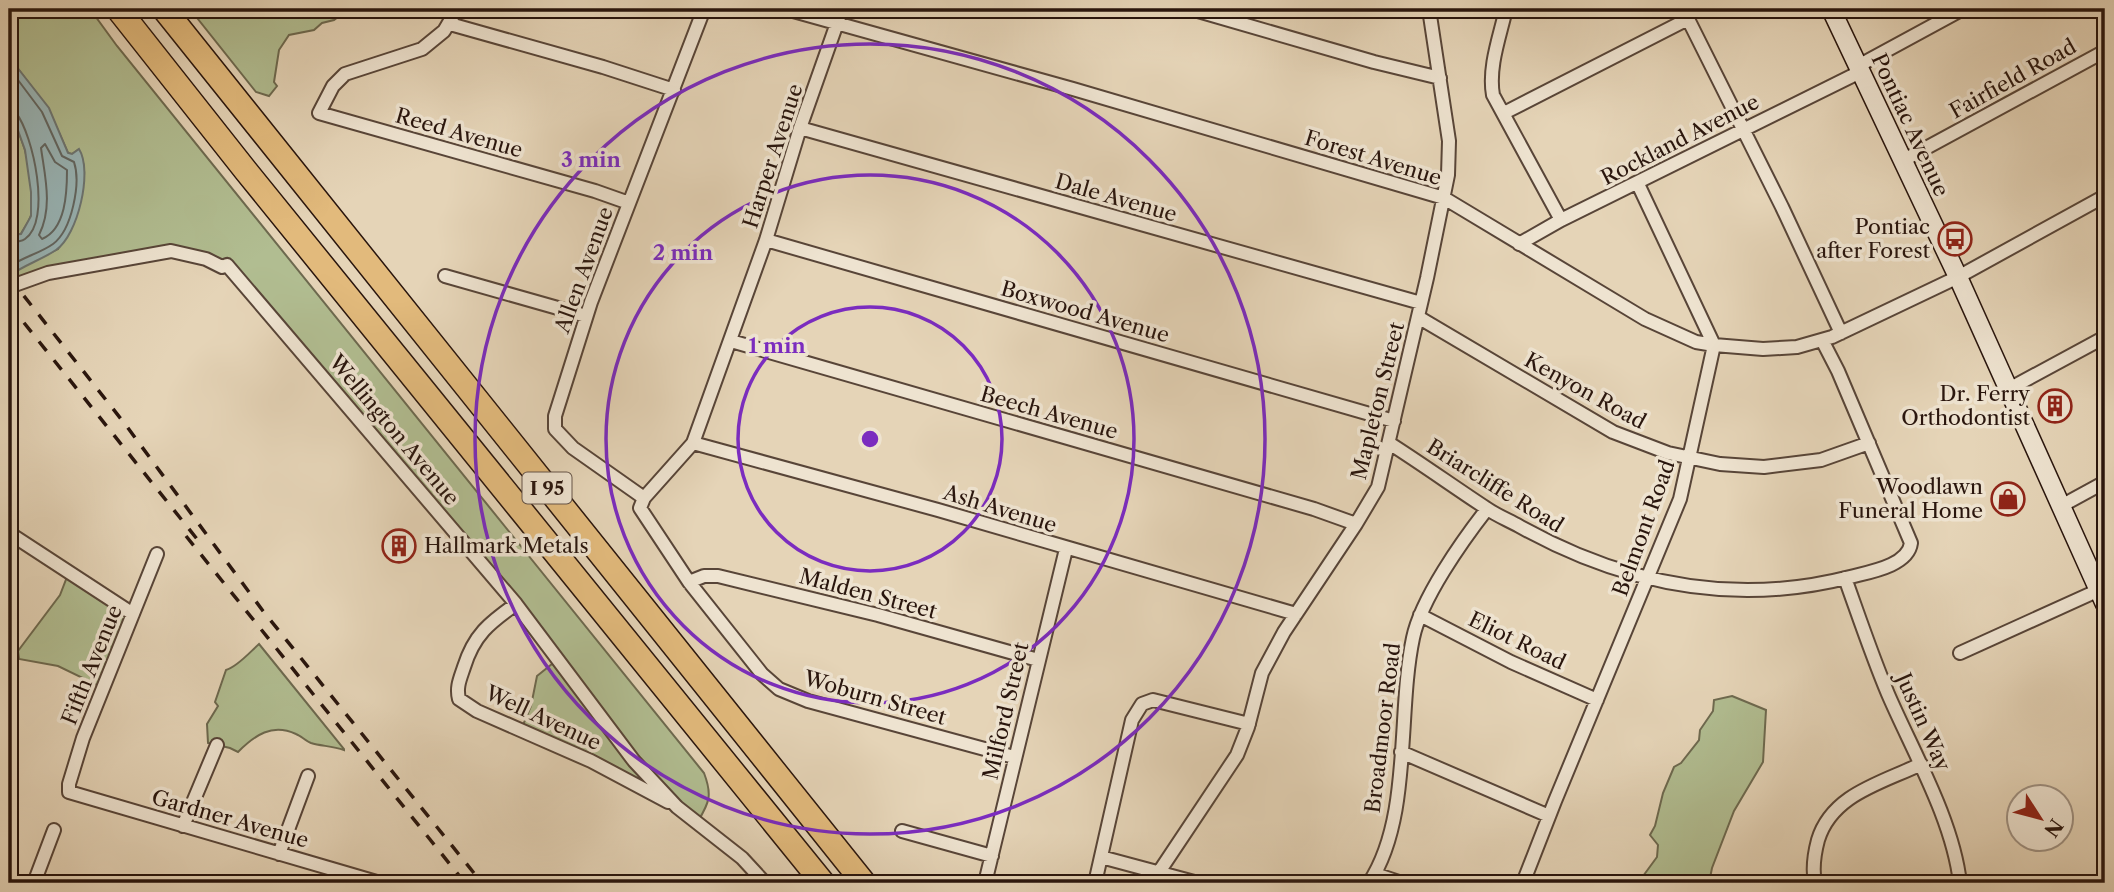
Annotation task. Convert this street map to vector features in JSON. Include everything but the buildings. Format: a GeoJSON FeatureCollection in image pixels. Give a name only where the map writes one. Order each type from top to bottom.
{"type":"FeatureCollection","features":[{"type":"Feature","properties":{"kind":"highway","name":"I 95"},"geometry":{"type":"LineString","coordinates":[[118,9],[823,883]]}},
{"type":"Feature","properties":{"kind":"highway","name":"I 95"},"geometry":{"type":"LineString","coordinates":[[164,9],[864,883]]}},
{"type":"Feature","properties":{"kind":"main road","name":"Pontiac Avenue"},"geometry":{"type":"LineString","coordinates":[[1831,9],[1958,277],[2102,597]]}},
{"type":"Feature","properties":{"kind":"street"},"geometry":{"type":"LineString","coordinates":[[457,9],[450,24],[674,90]]}},
{"type":"Feature","properties":{"kind":"street","name":"Allen Avenue"},"geometry":{"type":"LineString","coordinates":[[644,498],[573,448],[555,429],[555,416],[586,316],[704,9]]}},
{"type":"Feature","properties":{"kind":"street","name":"Forest Avenue"},"geometry":{"type":"LineString","coordinates":[[786,9],[1073,89],[1444,198],[1645,318],[1696,342],[1714,345],[1763,349],[1797,346],[1841,333],[1958,277],[2105,196]]}},
{"type":"Feature","properties":{"kind":"street","name":"Harper Avenue"},"geometry":{"type":"LineString","coordinates":[[644,498],[693,443],[766,240],[800,128],[842,9]]}},
{"type":"Feature","properties":{"kind":"street"},"geometry":{"type":"LineString","coordinates":[[1191,9],[1374,62],[1440,78]]}},
{"type":"Feature","properties":{"kind":"street","name":"Mapleton Street"},"geometry":{"type":"LineString","coordinates":[[1159,872],[1237,754],[1249,724],[1262,673],[1296,614],[1378,487],[1448,175],[1449,141],[1430,9]]}},
{"type":"Feature","properties":{"kind":"street"},"geometry":{"type":"LineString","coordinates":[[1506,9],[1491,83],[1493,95],[1561,220]]}},
{"type":"Feature","properties":{"kind":"street","name":"Rockland Avenue"},"geometry":{"type":"LineString","coordinates":[[1519,244],[1561,220],[1638,184],[1859,69],[1963,9]]}},
{"type":"Feature","properties":{"kind":"street"},"geometry":{"type":"LineString","coordinates":[[1504,113],[1685,14],[1841,333]]}},
{"type":"Feature","properties":{"kind":"street","name":"Reed Avenue"},"geometry":{"type":"LineString","coordinates":[[450,24],[422,49],[345,74],[333,86],[318,113],[629,203]]}},
{"type":"Feature","properties":{"kind":"street","name":"Fairfield Road"},"geometry":{"type":"LineString","coordinates":[[1902,162],[2105,51]]}},
{"type":"Feature","properties":{"kind":"street","name":"Dale Avenue"},"geometry":{"type":"LineString","coordinates":[[800,128],[1421,303]]}},
{"type":"Feature","properties":{"kind":"street"},"geometry":{"type":"LineString","coordinates":[[1638,184],[1714,345]]}},
{"type":"Feature","properties":{"kind":"street","name":"Boxwood Avenue"},"geometry":{"type":"LineString","coordinates":[[766,240],[1394,421]]}},
{"type":"Feature","properties":{"kind":"street","name":"Wellington Avenue"},"geometry":{"type":"LineString","coordinates":[[9,287],[48,273],[171,251],[206,259],[222,267],[227,265],[516,604],[620,743],[677,807],[742,858],[765,883]]}},
{"type":"Feature","properties":{"kind":"street"},"geometry":{"type":"LineString","coordinates":[[445,276],[586,316]]}},
{"type":"Feature","properties":{"kind":"street","name":"Kenyon Road"},"geometry":{"type":"LineString","coordinates":[[1418,317],[1625,439],[1690,459],[1764,467],[1821,460],[1869,443]]}},
{"type":"Feature","properties":{"kind":"street"},"geometry":{"type":"LineString","coordinates":[[2007,390],[2105,337]]}},
{"type":"Feature","properties":{"kind":"street"},"geometry":{"type":"LineString","coordinates":[[1822,340],[1869,443]]}},
{"type":"Feature","properties":{"kind":"street","name":"Beech Avenue"},"geometry":{"type":"LineString","coordinates":[[731,341],[1314,509],[1356,524]]}},
{"type":"Feature","properties":{"kind":"street","name":"Belmont Road"},"geometry":{"type":"LineString","coordinates":[[1523,883],[1680,499],[1714,345]]}},
{"type":"Feature","properties":{"kind":"street","name":"Ash Avenue"},"geometry":{"type":"LineString","coordinates":[[693,443],[938,510],[1296,614]]}},
{"type":"Feature","properties":{"kind":"street","name":"Briarcliffe Road"},"geometry":{"type":"LineString","coordinates":[[1389,443],[1487,509],[1558,548],[1647,580],[1746,590],[1795,587],[1845,578],[1889,565],[1908,553],[1910,535],[1869,443]]}},
{"type":"Feature","properties":{"kind":"street"},"geometry":{"type":"LineString","coordinates":[[2061,506],[2105,482]]}},
{"type":"Feature","properties":{"kind":"street"},"geometry":{"type":"LineString","coordinates":[[644,498],[640,508],[689,582]]}},
{"type":"Feature","properties":{"kind":"street","name":"Broadmoor Road"},"geometry":{"type":"LineString","coordinates":[[1372,879],[1388,841],[1395,807],[1413,638],[1420,615],[1439,580],[1487,509]]}},
{"type":"Feature","properties":{"kind":"street"},"geometry":{"type":"LineString","coordinates":[[9,533],[132,614]]}},
{"type":"Feature","properties":{"kind":"street","name":"Milford Street"},"geometry":{"type":"LineString","coordinates":[[985,883],[1066,549]]}},
{"type":"Feature","properties":{"kind":"street","name":"Fifth Avenue"},"geometry":{"type":"LineString","coordinates":[[69,792],[83,738],[157,554]]}},
{"type":"Feature","properties":{"kind":"street","name":"Malden Street"},"geometry":{"type":"LineString","coordinates":[[689,582],[704,576],[718,576],[878,615],[1038,660]]}},
{"type":"Feature","properties":{"kind":"street","name":"Justin Way"},"geometry":{"type":"LineString","coordinates":[[1845,578],[1888,692],[1921,764],[1950,840],[1960,883]]}},
{"type":"Feature","properties":{"kind":"street","name":"Woburn Street"},"geometry":{"type":"LineString","coordinates":[[689,582],[762,674],[779,689],[808,701],[1014,757]]}},
{"type":"Feature","properties":{"kind":"street"},"geometry":{"type":"LineString","coordinates":[[1960,653],[2102,597]]}},
{"type":"Feature","properties":{"kind":"street","name":"Well Avenue"},"geometry":{"type":"LineString","coordinates":[[516,604],[477,636],[468,652],[457,689],[459,699],[477,710],[591,761],[677,807]]}},
{"type":"Feature","properties":{"kind":"street","name":"Eliot Road"},"geometry":{"type":"LineString","coordinates":[[1420,615],[1511,662],[1597,700]]}},
{"type":"Feature","properties":{"kind":"street"},"geometry":{"type":"LineString","coordinates":[[1094,883],[1132,720],[1145,701],[1168,703],[1249,724]]}},
{"type":"Feature","properties":{"kind":"street"},"geometry":{"type":"LineString","coordinates":[[183,826],[217,745]]}},
{"type":"Feature","properties":{"kind":"street"},"geometry":{"type":"LineString","coordinates":[[1401,752],[1549,816]]}},
{"type":"Feature","properties":{"kind":"street"},"geometry":{"type":"LineString","coordinates":[[1815,883],[1814,855],[1822,829],[1834,811],[1853,795],[1921,764]]}},
{"type":"Feature","properties":{"kind":"street"},"geometry":{"type":"LineString","coordinates":[[279,854],[308,776]]}},
{"type":"Feature","properties":{"kind":"street","name":"Gardner Avenue"},"geometry":{"type":"LineString","coordinates":[[69,792],[380,883]]}},
{"type":"Feature","properties":{"kind":"street"},"geometry":{"type":"LineString","coordinates":[[34,883],[54,830]]}},
{"type":"Feature","properties":{"kind":"street"},"geometry":{"type":"LineString","coordinates":[[902,831],[992,856]]}},
{"type":"Feature","properties":{"kind":"street"},"geometry":{"type":"LineString","coordinates":[[1101,857],[1198,883]]}},
{"type":"Feature","properties":{"kind":"street"},"geometry":{"type":"LineString","coordinates":[[1372,879],[1402,883]]}},
{"type":"Feature","properties":{"kind":"green space"},"geometry":{"type":"Polygon","coordinates":[[[9,9],[90,9],[117,46],[704,773],[708,798],[698,821],[523,725],[531,706],[537,676],[558,659],[224,268],[169,253],[11,285],[9,276],[22,266],[58,249],[79,200],[84,173],[78,150],[72,154],[68,153],[48,108],[9,57],[9,9]]]}},
{"type":"Feature","properties":{"kind":"green space"},"geometry":{"type":"Polygon","coordinates":[[[190,9],[388,9],[358,17],[343,13],[314,30],[289,35],[279,50],[274,82],[277,86],[269,96],[256,92],[190,9]]]}},
{"type":"Feature","properties":{"kind":"green space"},"geometry":{"type":"Polygon","coordinates":[[[9,115],[25,150],[31,177],[32,203],[30,217],[21,234],[9,235],[9,115]]]}},
{"type":"Feature","properties":{"kind":"green space"},"geometry":{"type":"Polygon","coordinates":[[[67,577],[132,613],[99,686],[58,666],[19,659],[18,651],[60,595],[67,577]]]}},
{"type":"Feature","properties":{"kind":"green space"},"geometry":{"type":"Polygon","coordinates":[[[259,644],[344,750],[311,743],[296,734],[279,730],[257,736],[238,752],[208,743],[207,724],[218,706],[215,702],[226,670],[239,663],[259,644]]]}},
{"type":"Feature","properties":{"kind":"green space"},"geometry":{"type":"Polygon","coordinates":[[[1732,696],[1766,710],[1763,762],[1734,811],[1709,883],[1638,883],[1657,857],[1658,845],[1650,835],[1674,767],[1681,763],[1699,740],[1700,730],[1713,711],[1714,700],[1732,696]]]}},
{"type":"Feature","properties":{"kind":"water"},"geometry":{"type":"Polygon","coordinates":[[[9,57],[49,108],[68,153],[72,154],[79,149],[83,159],[84,187],[77,217],[64,242],[50,254],[9,276],[9,237],[21,234],[31,216],[31,192],[25,150],[16,125],[9,115],[9,57]]]}},
{"type":"Feature","properties":{"kind":"railway"},"geometry":{"type":"LineString","coordinates":[[9,277],[125,424],[263,611],[482,883]]}},
{"type":"Feature","properties":{"kind":"railway"},"geometry":{"type":"LineString","coordinates":[[9,304],[197,539]]}},
{"type":"Feature","properties":{"kind":"railway"},"geometry":{"type":"LineString","coordinates":[[186,536],[465,883]]}},
{"type":"Feature","properties":{"kind":"place","name":"Pontiac after Forest"},"geometry":{"type":"Point","coordinates":[1955,239]}},
{"type":"Feature","properties":{"kind":"place","name":"Dr. Ferry Orthodontist"},"geometry":{"type":"Point","coordinates":[2055,406]}},
{"type":"Feature","properties":{"kind":"place","name":"Woodlawn Funeral Home"},"geometry":{"type":"Point","coordinates":[2008,499]}},
{"type":"Feature","properties":{"kind":"place","name":"Hallmark Metals"},"geometry":{"type":"Point","coordinates":[399,546]}}]}
